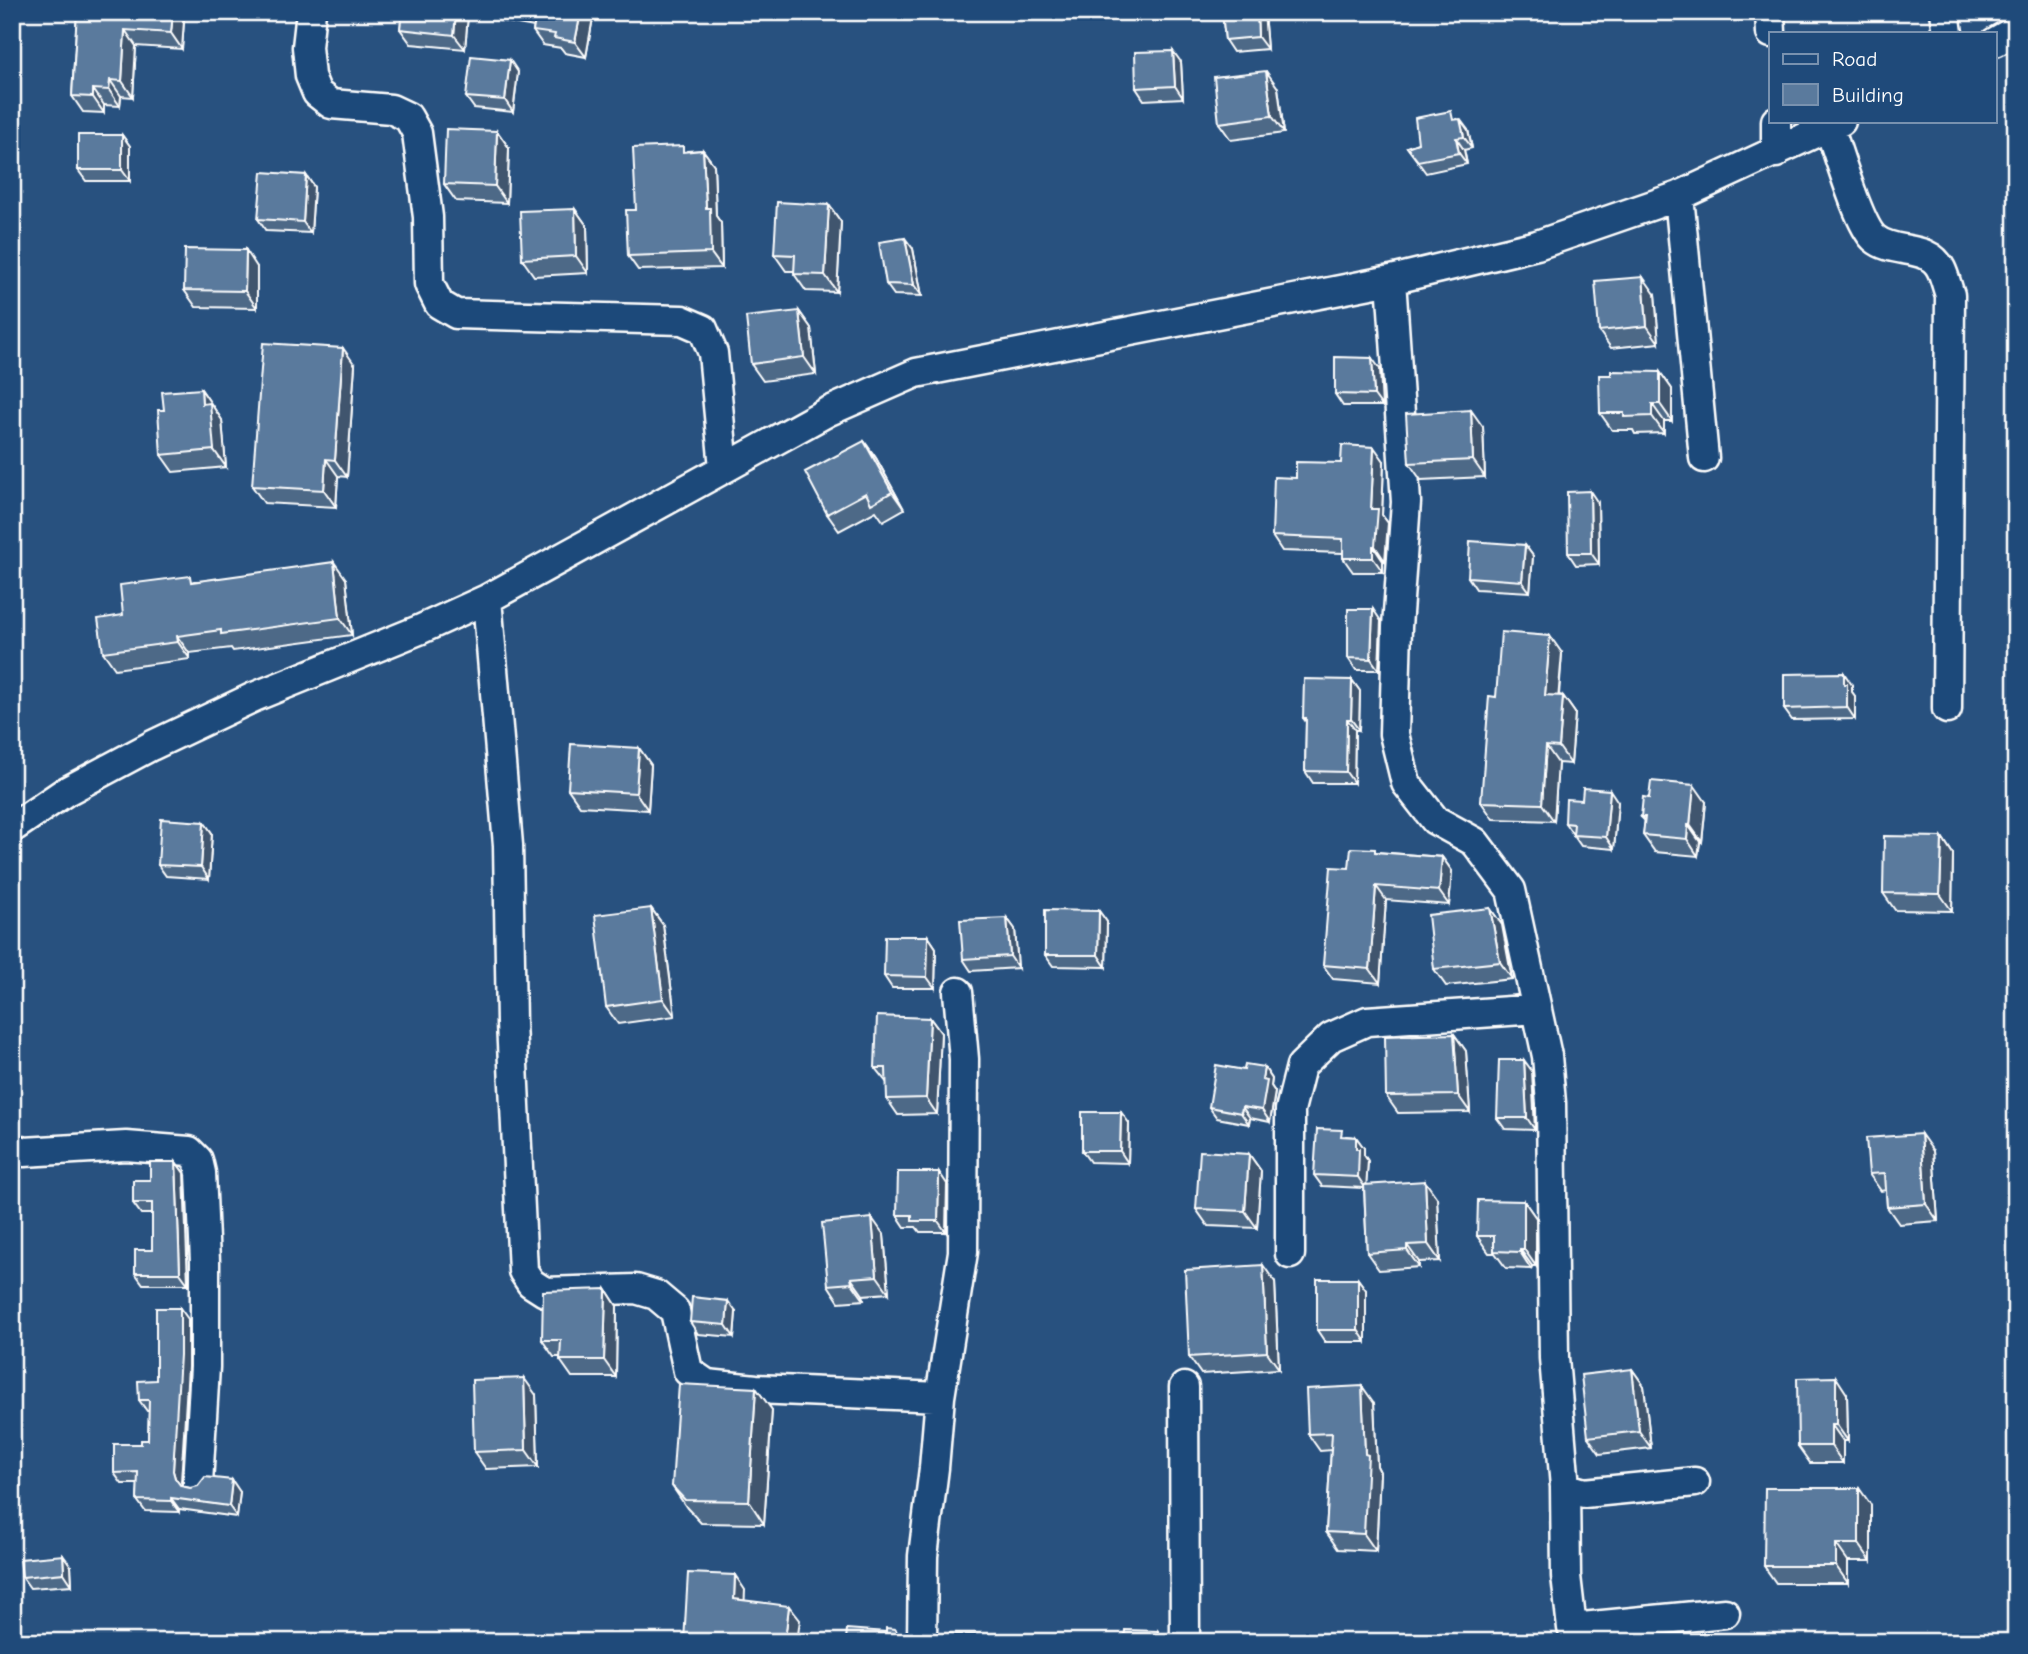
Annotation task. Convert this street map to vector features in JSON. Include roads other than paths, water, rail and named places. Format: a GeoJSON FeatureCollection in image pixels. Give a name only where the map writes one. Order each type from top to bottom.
{"type":"FeatureCollection","features":[{"type":"Feature","properties":{"kind":"street"},"geometry":{"type":"LineString","coordinates":[[311,12],[307,47],[310,76],[317,93],[331,104],[391,109],[408,117],[417,133],[428,217],[429,284],[439,304],[456,314],[682,320],[703,329],[713,353],[724,468]]}},
{"type":"Feature","properties":{"kind":"street"},"geometry":{"type":"LineString","coordinates":[[1770,12],[1771,32]]}},
{"type":"Feature","properties":{"kind":"street"},"geometry":{"type":"LineString","coordinates":[[1945,12],[1948,32]]}},
{"type":"Feature","properties":{"kind":"street"},"geometry":{"type":"LineString","coordinates":[[1996,41],[2016,30]]}},
{"type":"Feature","properties":{"kind":"street"},"geometry":{"type":"LineString","coordinates":[[1776,122],[1776,152]]}},
{"type":"Feature","properties":{"kind":"street"},"geometry":{"type":"LineString","coordinates":[[12,828],[65,792],[151,746],[254,697],[419,630],[487,599],[827,412],[916,373],[1391,280],[1537,245],[1679,196],[1835,124],[1860,218],[1873,237],[1886,246],[1922,252],[1941,267],[1950,295],[1947,709]]}},
{"type":"Feature","properties":{"kind":"street"},"geometry":{"type":"LineString","coordinates":[[1679,196],[1704,458]]}},
{"type":"Feature","properties":{"kind":"street"},"geometry":{"type":"LineString","coordinates":[[1391,280],[1406,502],[1397,627],[1394,734],[1406,783],[1435,820],[1475,842],[1511,890],[1547,1056],[1551,1103],[1554,1358],[1565,1487],[1566,1576],[1572,1635],[1725,1613]]}},
{"type":"Feature","properties":{"kind":"street"},"geometry":{"type":"LineString","coordinates":[[487,599],[508,845],[511,1023],[523,1271],[531,1283],[545,1292],[636,1289],[656,1295],[675,1311],[688,1371],[707,1384],[756,1389],[940,1397]]}},
{"type":"Feature","properties":{"kind":"street"},"geometry":{"type":"LineString","coordinates":[[922,1642],[923,1556],[940,1397],[962,1252],[964,1059],[958,992]]}},
{"type":"Feature","properties":{"kind":"street"},"geometry":{"type":"LineString","coordinates":[[1290,1254],[1290,1110],[1301,1066],[1331,1037],[1367,1021],[1537,1009]]}},
{"type":"Feature","properties":{"kind":"street"},"geometry":{"type":"LineString","coordinates":[[12,1147],[24,1152],[126,1146],[189,1151],[198,1160],[201,1172],[205,1275],[205,1367],[198,1483]]}},
{"type":"Feature","properties":{"kind":"street"},"geometry":{"type":"LineString","coordinates":[[1184,1387],[1185,1642]]}},
{"type":"Feature","properties":{"kind":"street"},"geometry":{"type":"LineString","coordinates":[[1565,1487],[1584,1493],[1695,1482]]}}]}
